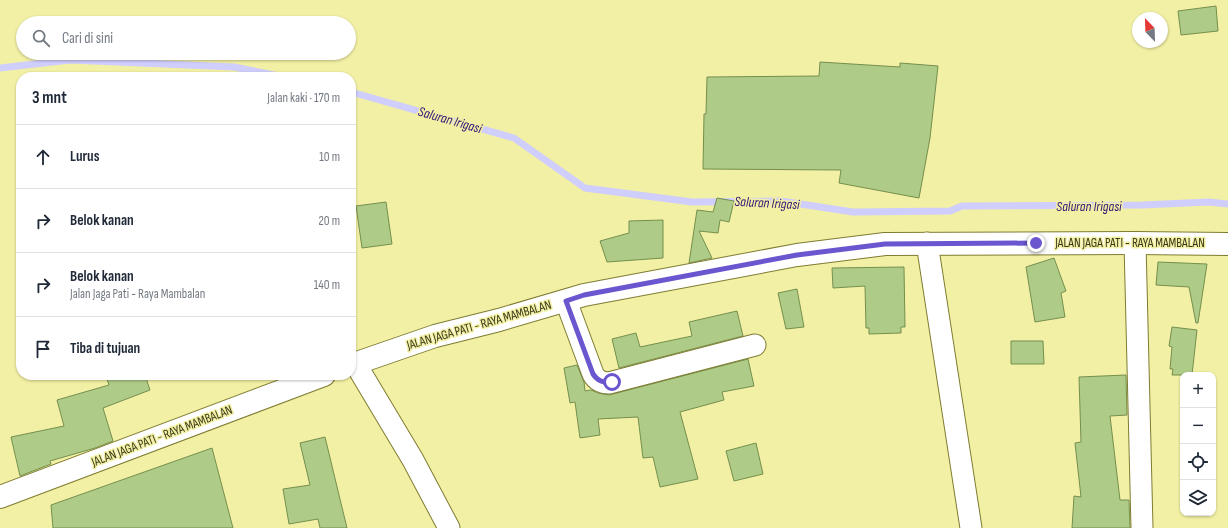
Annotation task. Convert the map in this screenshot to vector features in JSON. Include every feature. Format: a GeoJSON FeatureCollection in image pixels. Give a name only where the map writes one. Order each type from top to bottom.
{"type":"FeatureCollection","features":[{"type":"Feature","properties":{"kind":"street"},"geometry":{"type":"LineString","coordinates":[[927,243],[971,528]]}},
{"type":"Feature","properties":{"kind":"street"},"geometry":{"type":"LineString","coordinates":[[1135,243],[1142,528]]}},
{"type":"Feature","properties":{"kind":"street","name":"JALAN JAGA PATI - RAYA MAMBALAN"},"geometry":{"type":"LineString","coordinates":[[356,363],[435,336],[499,320],[584,295],[797,255],[885,244],[1228,244]]}},
{"type":"Feature","properties":{"kind":"street"},"geometry":{"type":"LineString","coordinates":[[566,301],[593,374],[598,380],[603,382],[609,383],[755,345]]}},
{"type":"Feature","properties":{"kind":"street"},"geometry":{"type":"LineString","coordinates":[[356,369],[413,460],[449,528]]}},
{"type":"Feature","properties":{"kind":"street","name":"JALAN JAGA PATI - RAYA MAMBALAN"},"geometry":{"type":"LineString","coordinates":[[0,497],[308,380]]}},
{"type":"Feature","properties":{"kind":"building"},"geometry":{"type":"Polygon","coordinates":[[[1216,6],[1218,31],[1181,35],[1178,11],[1216,6]]]}},
{"type":"Feature","properties":{"kind":"building"},"geometry":{"type":"Polygon","coordinates":[[[820,62],[900,67],[900,63],[938,66],[930,138],[919,198],[839,183],[841,170],[703,169],[704,114],[706,114],[707,77],[819,76],[820,62]]]}},
{"type":"Feature","properties":{"kind":"building"},"geometry":{"type":"Polygon","coordinates":[[[717,198],[734,201],[729,222],[720,220],[718,233],[699,231],[712,258],[689,263],[697,210],[713,212],[717,198]]]}},
{"type":"Feature","properties":{"kind":"building"},"geometry":{"type":"Polygon","coordinates":[[[386,202],[392,244],[362,248],[356,206],[386,202]]]}},
{"type":"Feature","properties":{"kind":"building"},"geometry":{"type":"Polygon","coordinates":[[[663,220],[663,258],[607,262],[600,241],[629,233],[629,221],[663,220]]]}},
{"type":"Feature","properties":{"kind":"building"},"geometry":{"type":"Polygon","coordinates":[[[1054,258],[1066,291],[1061,293],[1065,317],[1035,322],[1026,267],[1054,258]]]}},
{"type":"Feature","properties":{"kind":"building"},"geometry":{"type":"Polygon","coordinates":[[[1158,262],[1207,264],[1198,323],[1196,323],[1189,287],[1156,285],[1158,262]]]}},
{"type":"Feature","properties":{"kind":"building"},"geometry":{"type":"Polygon","coordinates":[[[904,267],[905,327],[901,327],[901,333],[869,334],[869,328],[866,328],[865,286],[833,288],[832,268],[904,267]]]}},
{"type":"Feature","properties":{"kind":"building"},"geometry":{"type":"Polygon","coordinates":[[[797,289],[804,327],[786,329],[778,293],[797,289]]]}},
{"type":"Feature","properties":{"kind":"building"},"geometry":{"type":"Polygon","coordinates":[[[737,311],[743,336],[619,368],[612,339],[636,333],[640,347],[692,336],[689,322],[737,311]]]}},
{"type":"Feature","properties":{"kind":"building"},"geometry":{"type":"Polygon","coordinates":[[[1172,327],[1197,330],[1192,372],[1180,372],[1180,375],[1172,375],[1173,369],[1170,369],[1172,347],[1169,346],[1172,327]]]}},
{"type":"Feature","properties":{"kind":"building"},"geometry":{"type":"Polygon","coordinates":[[[1011,341],[1043,341],[1044,364],[1011,364],[1011,341]]]}},
{"type":"Feature","properties":{"kind":"building"},"geometry":{"type":"Polygon","coordinates":[[[748,359],[754,386],[722,392],[724,400],[680,412],[698,479],[660,487],[653,457],[643,458],[638,417],[598,419],[600,435],[580,438],[575,402],[570,403],[564,368],[577,365],[584,382],[585,391],[591,390],[609,395],[748,359]]]}},
{"type":"Feature","properties":{"kind":"building"},"geometry":{"type":"Polygon","coordinates":[[[1126,375],[1127,415],[1110,416],[1120,500],[1129,500],[1130,528],[1072,528],[1074,496],[1081,497],[1075,443],[1081,442],[1079,377],[1126,375]]]}},
{"type":"Feature","properties":{"kind":"building"},"geometry":{"type":"Polygon","coordinates":[[[107,380],[147,380],[150,390],[103,408],[113,441],[95,448],[50,461],[51,464],[20,476],[11,437],[64,426],[57,400],[109,385],[107,380]]]}},
{"type":"Feature","properties":{"kind":"building"},"geometry":{"type":"Polygon","coordinates":[[[325,437],[347,528],[320,528],[318,519],[289,524],[283,489],[310,485],[300,443],[325,437]]]}},
{"type":"Feature","properties":{"kind":"building"},"geometry":{"type":"Polygon","coordinates":[[[756,443],[763,474],[734,481],[726,451],[756,443]]]}},
{"type":"Feature","properties":{"kind":"building"},"geometry":{"type":"Polygon","coordinates":[[[212,448],[233,528],[53,528],[51,505],[212,448]]]}},
{"type":"Feature","properties":{"kind":"waterway","name":"Saluran Irigasi"},"geometry":{"type":"LineString","coordinates":[[0,68],[70,60]]}},
{"type":"Feature","properties":{"kind":"waterway","name":"Saluran Irigasi"},"geometry":{"type":"LineString","coordinates":[[70,60],[234,67],[259,72]]}},
{"type":"Feature","properties":{"kind":"waterway","name":"Saluran Irigasi"},"geometry":{"type":"LineString","coordinates":[[356,93],[514,138],[585,188],[692,202],[781,201],[853,212],[950,211],[962,206],[1142,205],[1209,202],[1228,204]]}},
{"type":"Feature","properties":{"kind":"route"},"geometry":{"type":"LineString","coordinates":[[612,382],[606,383],[598,380],[594,376],[566,301],[584,295],[797,255],[885,244],[1036,243]]}}]}
